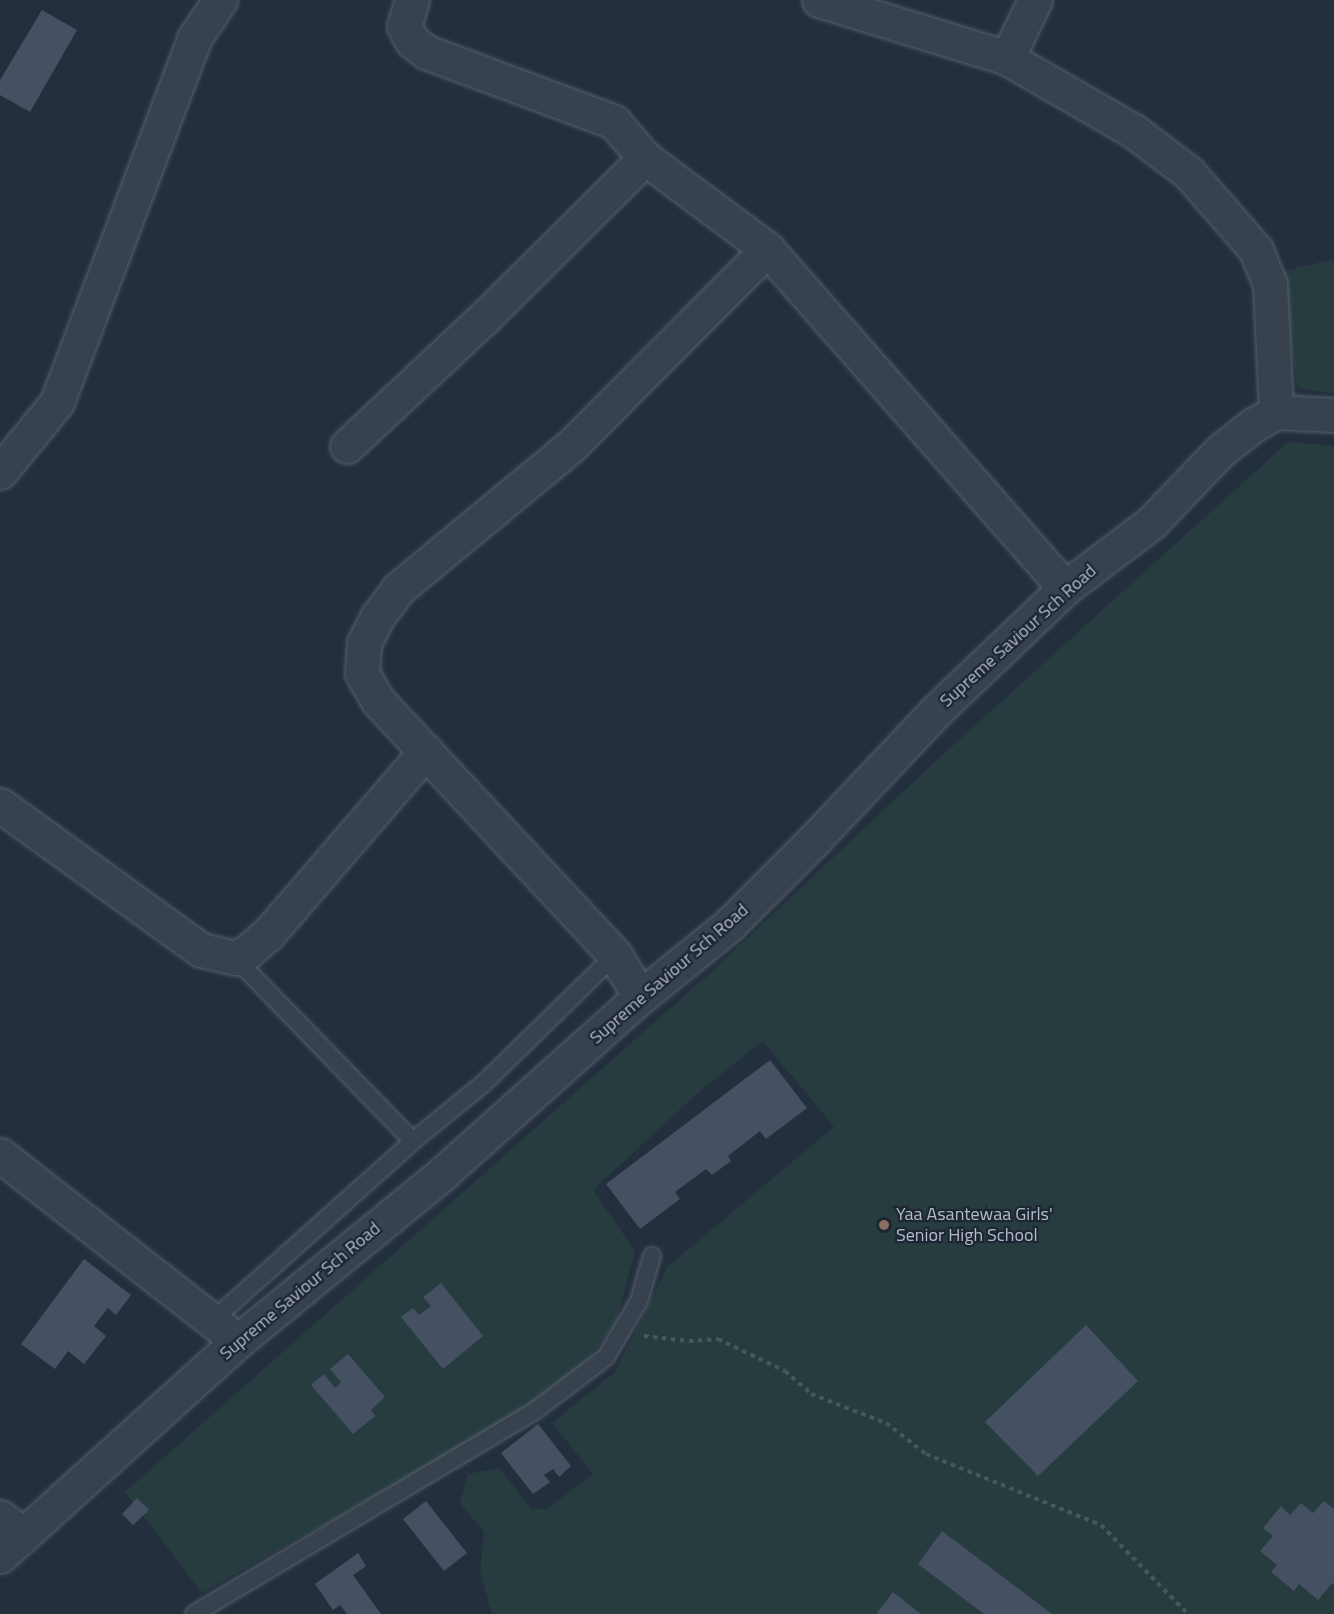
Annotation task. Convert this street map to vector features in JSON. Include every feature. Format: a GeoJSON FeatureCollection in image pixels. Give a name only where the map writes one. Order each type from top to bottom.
{"type":"FeatureCollection","features":[{"type":"Feature","properties":{"kind":"street"},"geometry":{"type":"LineString","coordinates":[[0,472],[57,402],[195,37],[220,0]]}},
{"type":"Feature","properties":{"kind":"street"},"geometry":{"type":"LineString","coordinates":[[412,0],[404,26],[412,41],[426,52],[614,122],[645,158],[767,249],[1065,588]]}},
{"type":"Feature","properties":{"kind":"street"},"geometry":{"type":"LineString","coordinates":[[819,0],[1007,58],[1136,132],[1189,173],[1256,250],[1270,284],[1276,412],[1334,415]]}},
{"type":"Feature","properties":{"kind":"street"},"geometry":{"type":"LineString","coordinates":[[1007,58],[1035,0]]}},
{"type":"Feature","properties":{"kind":"street"},"geometry":{"type":"LineString","coordinates":[[347,446],[485,317],[645,158]]}},
{"type":"Feature","properties":{"kind":"street"},"geometry":{"type":"LineString","coordinates":[[640,997],[615,955],[378,701],[362,673],[364,643],[378,616],[398,589],[570,446],[767,249]]}},
{"type":"Feature","properties":{"kind":"street","name":"Supreme Saviour Sch Road"},"geometry":{"type":"LineString","coordinates":[[8,1536],[238,1341],[443,1173],[640,997],[730,924],[814,840],[938,709],[1065,588],[1151,523],[1220,451],[1253,425],[1276,412]]}},
{"type":"Feature","properties":{"kind":"street"},"geometry":{"type":"LineString","coordinates":[[0,805],[201,950],[235,958],[247,952],[269,933],[426,751]]}},
{"type":"Feature","properties":{"kind":"street"},"geometry":{"type":"LineString","coordinates":[[0,1155],[238,1341]]}},
{"type":"Feature","properties":{"kind":"lane"},"geometry":{"type":"LineString","coordinates":[[212,1321],[413,1141],[483,1084],[615,955]]}},
{"type":"Feature","properties":{"kind":"lane"},"geometry":{"type":"LineString","coordinates":[[235,958],[413,1141]]}},
{"type":"Feature","properties":{"kind":"lane"},"geometry":{"type":"LineString","coordinates":[[201,1612],[536,1410],[606,1357],[639,1301],[652,1256]]}},
{"type":"Feature","properties":{"kind":"path"},"geometry":{"type":"LineString","coordinates":[[620,1333],[689,1341],[718,1339],[785,1371],[811,1394],[886,1423],[926,1454],[1101,1525],[1188,1614]]}},
{"type":"Feature","properties":{"kind":"green space"},"geometry":{"type":"Polygon","coordinates":[[[1334,259],[1334,393],[1298,389],[1279,272],[1334,259]]]}},
{"type":"Feature","properties":{"kind":"green space","name":"Yaa Asantewaa Girls' Senior High School"},"geometry":{"type":"Polygon","coordinates":[[[1288,442],[1334,446],[1334,1614],[492,1614],[480,1572],[484,1532],[460,1503],[468,1474],[499,1468],[531,1508],[546,1509],[593,1474],[552,1423],[615,1372],[667,1267],[834,1127],[763,1041],[700,1091],[593,1190],[635,1251],[616,1324],[578,1372],[498,1427],[202,1593],[125,1492],[709,974],[939,758],[1288,442]]]}},
{"type":"Feature","properties":{"kind":"building"},"geometry":{"type":"Polygon","coordinates":[[[42,10],[77,30],[30,112],[0,95],[0,80],[42,10]]]}},
{"type":"Feature","properties":{"kind":"building"},"geometry":{"type":"Polygon","coordinates":[[[770,1060],[807,1108],[766,1139],[760,1131],[728,1156],[731,1161],[712,1175],[706,1169],[675,1192],[680,1199],[640,1229],[606,1184],[770,1060]]]}},
{"type":"Feature","properties":{"kind":"building"},"geometry":{"type":"Polygon","coordinates":[[[84,1259],[131,1295],[116,1315],[108,1308],[94,1326],[106,1336],[84,1364],[68,1351],[55,1369],[21,1344],[84,1259]]]}},
{"type":"Feature","properties":{"kind":"building"},"geometry":{"type":"Polygon","coordinates":[[[441,1283],[483,1336],[443,1369],[401,1317],[413,1308],[419,1315],[431,1306],[423,1297],[441,1283]]]}},
{"type":"Feature","properties":{"kind":"building"},"geometry":{"type":"Polygon","coordinates":[[[1086,1325],[1138,1381],[1038,1476],[985,1422],[1086,1325]]]}},
{"type":"Feature","properties":{"kind":"building"},"geometry":{"type":"Polygon","coordinates":[[[348,1354],[385,1397],[371,1410],[375,1416],[353,1434],[311,1385],[324,1374],[335,1388],[341,1382],[330,1369],[348,1354]]]}},
{"type":"Feature","properties":{"kind":"building"},"geometry":{"type":"Polygon","coordinates":[[[538,1424],[571,1466],[559,1477],[553,1469],[544,1475],[550,1482],[533,1494],[501,1453],[538,1424]]]}},
{"type":"Feature","properties":{"kind":"building"},"geometry":{"type":"Polygon","coordinates":[[[137,1498],[149,1510],[133,1525],[122,1514],[137,1498]]]}},
{"type":"Feature","properties":{"kind":"building"},"geometry":{"type":"Polygon","coordinates":[[[426,1501],[467,1553],[444,1571],[403,1519],[426,1501]]]}},
{"type":"Feature","properties":{"kind":"building"},"geometry":{"type":"Polygon","coordinates":[[[1324,1501],[1334,1509],[1334,1585],[1332,1583],[1318,1600],[1299,1584],[1294,1591],[1271,1572],[1277,1565],[1260,1551],[1273,1536],[1263,1528],[1281,1506],[1290,1515],[1301,1503],[1313,1513],[1324,1501]]]}},
{"type":"Feature","properties":{"kind":"building"},"geometry":{"type":"Polygon","coordinates":[[[942,1531],[1052,1614],[984,1614],[918,1564],[942,1531]]]}},
{"type":"Feature","properties":{"kind":"building"},"geometry":{"type":"Polygon","coordinates":[[[358,1553],[366,1566],[353,1575],[381,1614],[347,1614],[340,1605],[333,1610],[315,1584],[358,1553]]]}},
{"type":"Feature","properties":{"kind":"building"},"geometry":{"type":"Polygon","coordinates":[[[893,1592],[921,1614],[876,1614],[893,1592]]]}},
{"type":"Feature","properties":{"kind":"place","name":"Yaa Asantewaa Girls' Senior High School"},"geometry":{"type":"Point","coordinates":[884,1225]}}]}
